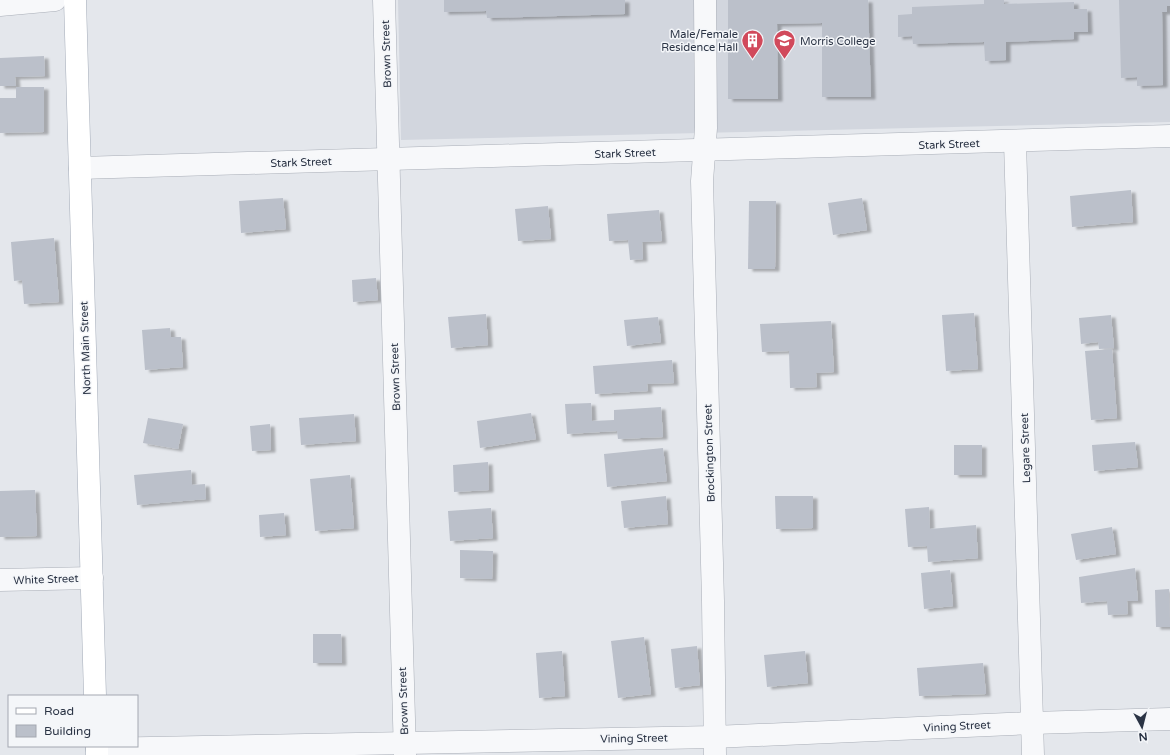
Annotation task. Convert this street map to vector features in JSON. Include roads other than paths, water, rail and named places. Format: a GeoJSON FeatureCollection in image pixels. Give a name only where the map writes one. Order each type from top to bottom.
{"type":"FeatureCollection","features":[{"type":"Feature","properties":{"kind":"main road","name":"North Main Street"},"geometry":{"type":"LineString","coordinates":[[75,0],[95,695]]}},
{"type":"Feature","properties":{"kind":"street"},"geometry":{"type":"LineString","coordinates":[[0,5],[55,0]]}},
{"type":"Feature","properties":{"kind":"street","name":"Brown Street"},"geometry":{"type":"LineString","coordinates":[[384,0],[404,749]]}},
{"type":"Feature","properties":{"kind":"street","name":"Brockington Street"},"geometry":{"type":"LineString","coordinates":[[705,0],[706,128],[702,181],[713,600],[715,746]]}},
{"type":"Feature","properties":{"kind":"street","name":"Stark Street"},"geometry":{"type":"LineString","coordinates":[[80,168],[1015,142],[1170,136]]}},
{"type":"Feature","properties":{"kind":"street","name":"Legare Street"},"geometry":{"type":"LineString","coordinates":[[1015,142],[1033,755]]}},
{"type":"Feature","properties":{"kind":"street","name":"White Street"},"geometry":{"type":"LineString","coordinates":[[0,580],[92,578]]}},
{"type":"Feature","properties":{"kind":"street","name":"Vining Street"},"geometry":{"type":"LineString","coordinates":[[97,750],[715,746],[1032,723],[1170,719]]}},
{"type":"Feature","properties":{"kind":"place","name":"Male/Female Residence Hall"},"geometry":{"type":"Point","coordinates":[753,60]}},
{"type":"Feature","properties":{"kind":"place","name":"Morris College"},"geometry":{"type":"Point","coordinates":[785,60]}}]}
